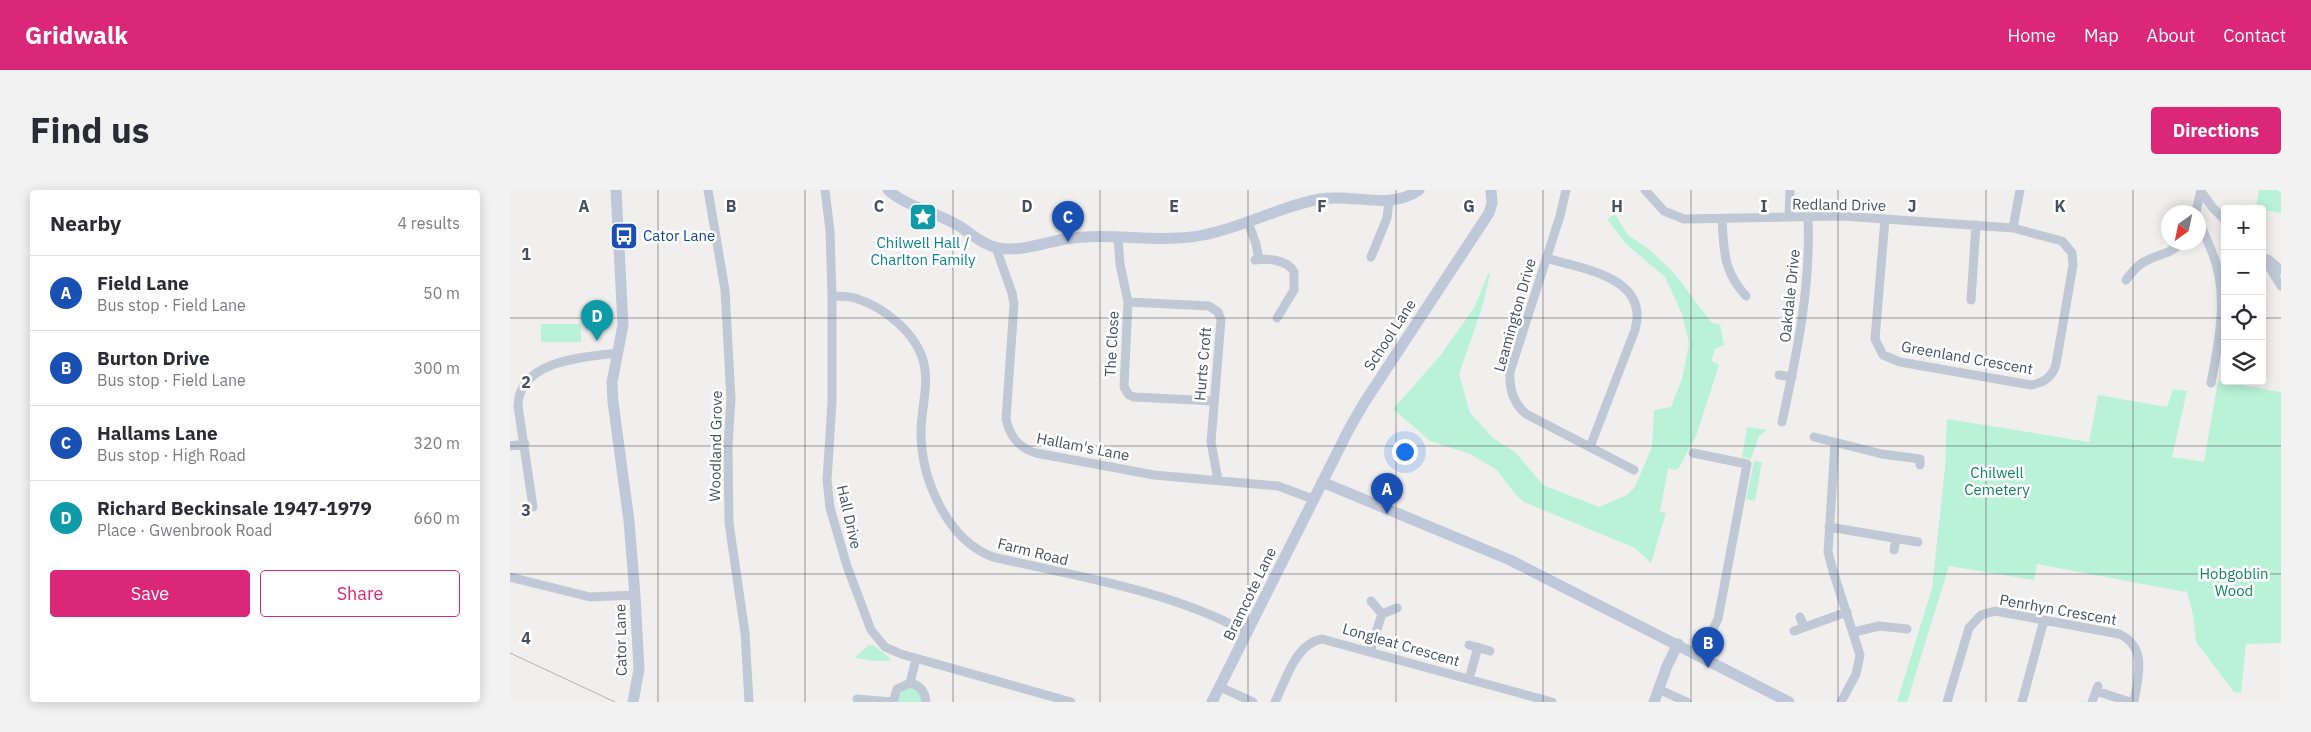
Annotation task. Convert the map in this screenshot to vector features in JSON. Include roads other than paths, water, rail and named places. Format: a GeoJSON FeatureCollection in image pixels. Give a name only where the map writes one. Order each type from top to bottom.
{"type":"FeatureCollection","features":[{"type":"Feature","properties":{"kind":"street","name":"Cator Lane"},"geometry":{"type":"LineString","coordinates":[[616,190],[623,312],[612,382],[629,521],[635,595],[639,668],[633,702]]}},
{"type":"Feature","properties":{"kind":"street","name":"Woodland Grove"},"geometry":{"type":"LineString","coordinates":[[708,190],[725,290],[731,399],[728,446],[729,515],[746,633],[749,702]]}},
{"type":"Feature","properties":{"kind":"street","name":"Hall Drive"},"geometry":{"type":"LineString","coordinates":[[825,190],[830,230],[832,296],[832,402],[827,480],[831,514],[847,566],[871,630],[885,647],[916,659],[1071,702]]}},
{"type":"Feature","properties":{"kind":"street"},"geometry":{"type":"LineString","coordinates":[[888,190],[909,203],[951,221],[996,248],[1021,248],[1073,238],[1183,238],[1206,235],[1290,206],[1335,193],[1388,201],[1404,198],[1419,190]]}},
{"type":"Feature","properties":{"kind":"street","name":"School Lane"},"geometry":{"type":"LineString","coordinates":[[1313,499],[1364,403],[1489,213],[1492,203],[1491,190]]}},
{"type":"Feature","properties":{"kind":"street","name":"Leamington Drive"},"geometry":{"type":"LineString","coordinates":[[1566,190],[1510,372],[1512,391],[1516,403],[1526,414],[1634,470]]}},
{"type":"Feature","properties":{"kind":"street","name":"Redland Drive"},"geometry":{"type":"LineString","coordinates":[[1645,190],[1658,207],[1671,215],[1693,220],[1808,217],[1885,219],[2013,228]]}},
{"type":"Feature","properties":{"kind":"street"},"geometry":{"type":"LineString","coordinates":[[1789,217],[1790,190]]}},
{"type":"Feature","properties":{"kind":"street"},"geometry":{"type":"LineString","coordinates":[[2013,228],[2020,190]]}},
{"type":"Feature","properties":{"kind":"street"},"geometry":{"type":"LineString","coordinates":[[2198,205],[2202,191]]}},
{"type":"Feature","properties":{"kind":"street"},"geometry":{"type":"LineString","coordinates":[[2202,191],[2213,208],[2221,216]]}},
{"type":"Feature","properties":{"kind":"street"},"geometry":{"type":"LineString","coordinates":[[1371,257],[1387,218],[1388,201]]}},
{"type":"Feature","properties":{"kind":"street","name":"Oakdale Drive"},"geometry":{"type":"LineString","coordinates":[[1782,422],[1803,320],[1808,282],[1810,253],[1808,217]]}},
{"type":"Feature","properties":{"kind":"street"},"geometry":{"type":"LineString","coordinates":[[1722,219],[1726,265],[1737,286],[1746,296]]}},
{"type":"Feature","properties":{"kind":"street","name":"Greenland Crescent"},"geometry":{"type":"LineString","coordinates":[[1885,219],[1874,339],[1882,354],[1900,362],[2031,385],[2046,379],[2055,369],[2074,258],[2070,248],[2062,241],[2013,228]]}},
{"type":"Feature","properties":{"kind":"street"},"geometry":{"type":"LineString","coordinates":[[1248,222],[1256,244],[1257,259],[1284,263],[1294,272],[1294,290],[1279,314],[1290,316]]}},
{"type":"Feature","properties":{"kind":"street"},"geometry":{"type":"LineString","coordinates":[[1971,300],[1976,225]]}},
{"type":"Feature","properties":{"kind":"street","name":"The Close"},"geometry":{"type":"LineString","coordinates":[[1118,238],[1120,264],[1128,302],[1124,387],[1126,392],[1134,397],[1214,401]]}},
{"type":"Feature","properties":{"kind":"street"},"geometry":{"type":"LineString","coordinates":[[2206,240],[2217,267],[2221,293],[2220,329],[2211,384]]}},
{"type":"Feature","properties":{"kind":"street","name":"Hallam's Lane"},"geometry":{"type":"LineString","coordinates":[[996,248],[1014,304],[1005,411],[1007,425],[1016,442],[1028,451],[1036,453],[1154,475],[1278,486],[1313,499]]}},
{"type":"Feature","properties":{"kind":"street"},"geometry":{"type":"LineString","coordinates":[[2126,280],[2137,267],[2149,259],[2172,250]]}},
{"type":"Feature","properties":{"kind":"street"},"geometry":{"type":"LineString","coordinates":[[2266,257],[2281,270]]}},
{"type":"Feature","properties":{"kind":"street"},"geometry":{"type":"LineString","coordinates":[[1546,258],[1614,280],[1625,286],[1636,303],[1635,330],[1590,447]]}},
{"type":"Feature","properties":{"kind":"street"},"geometry":{"type":"LineString","coordinates":[[2266,261],[2281,286]]}},
{"type":"Feature","properties":{"kind":"street"},"geometry":{"type":"LineString","coordinates":[[1737,286],[1747,281]]}},
{"type":"Feature","properties":{"kind":"street","name":"Farm Road"},"geometry":{"type":"LineString","coordinates":[[832,296],[856,298],[887,314],[905,331],[918,349],[924,366],[921,432],[926,469],[946,514],[960,535],[975,550],[993,557],[1179,602],[1223,620],[1248,633]]}},
{"type":"Feature","properties":{"kind":"street","name":"Hurts Croft"},"geometry":{"type":"LineString","coordinates":[[1128,302],[1209,306],[1218,312],[1220,320],[1211,442],[1218,480]]}},
{"type":"Feature","properties":{"kind":"street"},"geometry":{"type":"LineString","coordinates":[[533,507],[518,400],[521,390],[529,378],[538,372],[559,364],[618,353]]}},
{"type":"Feature","properties":{"kind":"street"},"geometry":{"type":"LineString","coordinates":[[1779,374],[1792,377]]}},
{"type":"Feature","properties":{"kind":"street"},"geometry":{"type":"LineString","coordinates":[[1814,437],[1882,454],[1920,459],[1920,465]]}},
{"type":"Feature","properties":{"kind":"street"},"geometry":{"type":"LineString","coordinates":[[1835,443],[1829,527],[1829,557],[1859,650],[1859,663],[1841,702]]}},
{"type":"Feature","properties":{"kind":"street"},"geometry":{"type":"LineString","coordinates":[[510,446],[525,444]]}},
{"type":"Feature","properties":{"kind":"street"},"geometry":{"type":"LineString","coordinates":[[1693,453],[1747,464],[1718,619],[1700,655]]}},
{"type":"Feature","properties":{"kind":"street"},"geometry":{"type":"LineString","coordinates":[[1322,482],[1510,560],[1700,655],[1789,702]]}},
{"type":"Feature","properties":{"kind":"street","name":"Bramcote Lane"},"geometry":{"type":"LineString","coordinates":[[1212,702],[1313,499]]}},
{"type":"Feature","properties":{"kind":"street"},"geometry":{"type":"LineString","coordinates":[[1829,527],[1918,542]]}},
{"type":"Feature","properties":{"kind":"street"},"geometry":{"type":"LineString","coordinates":[[1894,550],[1896,538]]}},
{"type":"Feature","properties":{"kind":"street"},"geometry":{"type":"LineString","coordinates":[[510,577],[590,597],[635,595]]}},
{"type":"Feature","properties":{"kind":"street"},"geometry":{"type":"LineString","coordinates":[[1371,601],[1382,614]]}},
{"type":"Feature","properties":{"kind":"street"},"geometry":{"type":"LineString","coordinates":[[1382,614],[1397,608]]}},
{"type":"Feature","properties":{"kind":"street","name":"Penrhyn Crescent"},"geometry":{"type":"LineString","coordinates":[[1947,702],[1966,632],[1976,618],[1984,613],[1994,611],[2119,634],[2131,641],[2137,649],[2140,659],[2132,702]]}},
{"type":"Feature","properties":{"kind":"street"},"geometry":{"type":"LineString","coordinates":[[1794,631],[1847,612]]}},
{"type":"Feature","properties":{"kind":"street"},"geometry":{"type":"LineString","coordinates":[[1370,651],[1382,614]]}},
{"type":"Feature","properties":{"kind":"street"},"geometry":{"type":"LineString","coordinates":[[1800,617],[1804,627]]}},
{"type":"Feature","properties":{"kind":"street"},"geometry":{"type":"LineString","coordinates":[[2022,702],[2044,620]]}},
{"type":"Feature","properties":{"kind":"street"},"geometry":{"type":"LineString","coordinates":[[1854,632],[1879,626],[1907,629]]}},
{"type":"Feature","properties":{"kind":"street"},"geometry":{"type":"LineString","coordinates":[[1894,637],[1896,627]]}},
{"type":"Feature","properties":{"kind":"street","name":"Longleat Crescent"},"geometry":{"type":"LineString","coordinates":[[1275,702],[1300,652],[1312,641],[1326,639],[1552,702]]}},
{"type":"Feature","properties":{"kind":"street"},"geometry":{"type":"LineString","coordinates":[[1654,702],[1678,644]]}},
{"type":"Feature","properties":{"kind":"street"},"geometry":{"type":"LineString","coordinates":[[1469,679],[1474,646],[1490,651]]}},
{"type":"Feature","properties":{"kind":"street"},"geometry":{"type":"LineString","coordinates":[[857,699],[893,702],[897,689],[910,682],[916,659]]}},
{"type":"Feature","properties":{"kind":"street"},"geometry":{"type":"LineString","coordinates":[[910,682],[920,687],[926,702]]}},
{"type":"Feature","properties":{"kind":"street"},"geometry":{"type":"LineString","coordinates":[[1220,687],[1254,702]]}},
{"type":"Feature","properties":{"kind":"street"},"geometry":{"type":"LineString","coordinates":[[1658,689],[1687,702]]}},
{"type":"Feature","properties":{"kind":"street"},"geometry":{"type":"LineString","coordinates":[[2092,702],[2097,689],[2132,702]]}},
{"type":"Feature","properties":{"kind":"tram line"},"geometry":{"type":"LineString","coordinates":[[510,653],[615,702]]}},
{"type":"Feature","properties":{"kind":"place","name":"Chilwell Hall / Charlton Family"},"geometry":{"type":"Point","coordinates":[923,217]}},
{"type":"Feature","properties":{"kind":"place","name":"Cator Lane"},"geometry":{"type":"Point","coordinates":[624,236]}},
{"type":"Feature","properties":{"kind":"place","name":"Hallams Lane"},"geometry":{"type":"Point","coordinates":[1068,242]}},
{"type":"Feature","properties":{"kind":"place","name":"Richard Beckinsale 1947-1979"},"geometry":{"type":"Point","coordinates":[597,341]}},
{"type":"Feature","properties":{"kind":"place","name":"Field Lane"},"geometry":{"type":"Point","coordinates":[1387,514]}},
{"type":"Feature","properties":{"kind":"place","name":"Burton Drive"},"geometry":{"type":"Point","coordinates":[1708,668]}},
{"type":"Feature","properties":{"kind":"park label","name":"Chilwell Cemetery"},"geometry":{"type":"Point","coordinates":[1997,482]}},
{"type":"Feature","properties":{"kind":"park label","name":"Hobgoblin Wood"},"geometry":{"type":"Point","coordinates":[2234,582]}}]}
